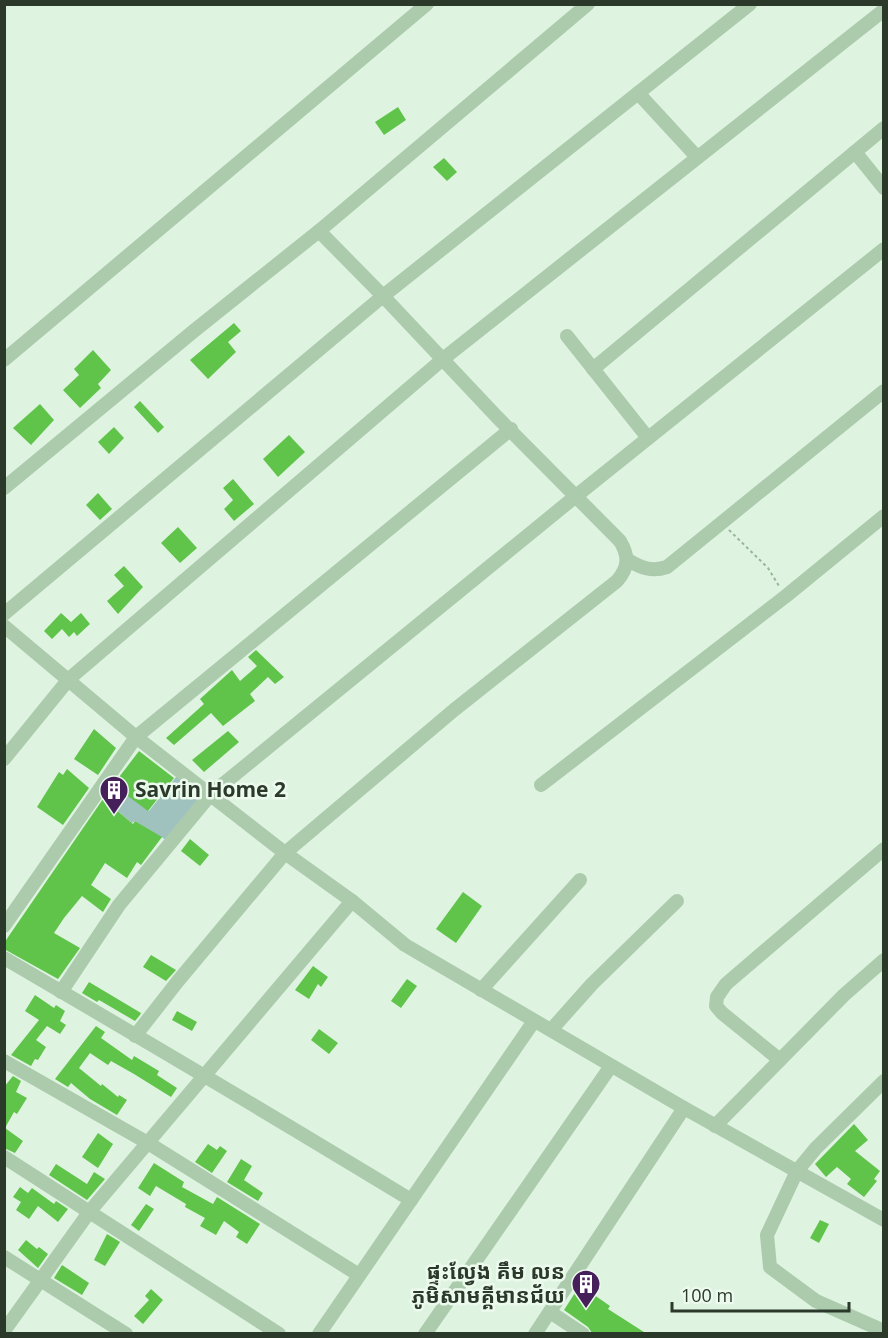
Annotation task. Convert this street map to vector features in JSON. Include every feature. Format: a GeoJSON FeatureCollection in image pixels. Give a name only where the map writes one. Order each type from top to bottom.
{"type":"FeatureCollection","features":[{"type":"Feature","properties":{"kind":"street"},"geometry":{"type":"LineString","coordinates":[[4,360],[428,4]]}},
{"type":"Feature","properties":{"kind":"street"},"geometry":{"type":"LineString","coordinates":[[4,614],[383,296],[750,4]]}},
{"type":"Feature","properties":{"kind":"street"},"geometry":{"type":"LineString","coordinates":[[4,488],[319,231],[581,7]]}},
{"type":"Feature","properties":{"kind":"street"},"geometry":{"type":"LineString","coordinates":[[4,759],[69,679],[443,359],[884,10]]}},
{"type":"Feature","properties":{"kind":"street"},"geometry":{"type":"LineString","coordinates":[[638,93],[697,157]]}},
{"type":"Feature","properties":{"kind":"street"},"geometry":{"type":"LineString","coordinates":[[593,369],[884,128]]}},
{"type":"Feature","properties":{"kind":"street"},"geometry":{"type":"LineString","coordinates":[[855,152],[884,188]]}},
{"type":"Feature","properties":{"kind":"street"},"geometry":{"type":"LineString","coordinates":[[135,1036],[285,853],[454,710],[617,581],[627,567],[626,550],[620,541],[497,417],[319,231]]}},
{"type":"Feature","properties":{"kind":"street"},"geometry":{"type":"LineString","coordinates":[[62,992],[119,905],[211,794],[576,496],[884,249]]}},
{"type":"Feature","properties":{"kind":"street"},"geometry":{"type":"LineString","coordinates":[[567,336],[648,438]]}},
{"type":"Feature","properties":{"kind":"street"},"geometry":{"type":"LineString","coordinates":[[628,560],[638,566],[655,570],[667,567],[884,391]]}},
{"type":"Feature","properties":{"kind":"street"},"geometry":{"type":"LineString","coordinates":[[4,926],[136,737],[511,429]]}},
{"type":"Feature","properties":{"kind":"street"},"geometry":{"type":"LineString","coordinates":[[540,785],[786,596],[884,516]]}},
{"type":"Feature","properties":{"kind":"street"},"geometry":{"type":"LineString","coordinates":[[4,626],[136,737],[285,853],[352,901],[405,945],[715,1126],[882,1216]]}},
{"type":"Feature","properties":{"kind":"street"},"geometry":{"type":"LineString","coordinates":[[780,1060],[722,1013],[716,1006],[717,997],[726,984],[884,849]]}},
{"type":"Feature","properties":{"kind":"street"},"geometry":{"type":"LineString","coordinates":[[482,990],[580,880]]}},
{"type":"Feature","properties":{"kind":"street"},"geometry":{"type":"LineString","coordinates":[[4,1331],[90,1211],[352,901]]}},
{"type":"Feature","properties":{"kind":"street"},"geometry":{"type":"LineString","coordinates":[[551,1030],[592,984],[677,901]]}},
{"type":"Feature","properties":{"kind":"street"},"geometry":{"type":"LineString","coordinates":[[4,958],[204,1074],[411,1200]]}},
{"type":"Feature","properties":{"kind":"street"},"geometry":{"type":"LineString","coordinates":[[715,1126],[844,996],[884,960]]}},
{"type":"Feature","properties":{"kind":"street"},"geometry":{"type":"LineString","coordinates":[[319,1334],[534,1021]]}},
{"type":"Feature","properties":{"kind":"street"},"geometry":{"type":"LineString","coordinates":[[4,1061],[148,1143],[359,1275]]}},
{"type":"Feature","properties":{"kind":"street"},"geometry":{"type":"LineString","coordinates":[[425,1334],[611,1066]]}},
{"type":"Feature","properties":{"kind":"street"},"geometry":{"type":"LineString","coordinates":[[884,1081],[816,1148],[797,1171],[767,1235],[770,1267],[816,1301],[884,1331]]}},
{"type":"Feature","properties":{"kind":"street"},"geometry":{"type":"LineString","coordinates":[[535,1334],[684,1108]]}},
{"type":"Feature","properties":{"kind":"street"},"geometry":{"type":"LineString","coordinates":[[4,1157],[279,1334]]}},
{"type":"Feature","properties":{"kind":"street"},"geometry":{"type":"LineString","coordinates":[[4,1257],[126,1334]]}},
{"type":"Feature","properties":{"kind":"street"},"geometry":{"type":"LineString","coordinates":[[550,1312],[583,1334]]}},
{"type":"Feature","properties":{"kind":"path"},"geometry":{"type":"LineString","coordinates":[[723,521],[735,538],[750,549],[768,568],[786,596]]}},
{"type":"Feature","properties":{"kind":"shaded area"},"geometry":{"type":"Polygon","coordinates":[[[180,772],[211,794],[171,843],[135,821],[132,823],[103,799],[113,784],[149,811],[180,772]]]}},
{"type":"Feature","properties":{"kind":"building"},"geometry":{"type":"Polygon","coordinates":[[[398,107],[406,120],[384,135],[375,122],[398,107]]]}},
{"type":"Feature","properties":{"kind":"building"},"geometry":{"type":"Polygon","coordinates":[[[444,158],[457,172],[447,181],[433,167],[444,158]]]}},
{"type":"Feature","properties":{"kind":"building"},"geometry":{"type":"Polygon","coordinates":[[[234,323],[241,331],[228,342],[236,352],[208,379],[190,360],[234,323]]]}},
{"type":"Feature","properties":{"kind":"building"},"geometry":{"type":"Polygon","coordinates":[[[93,350],[111,370],[98,384],[101,388],[80,408],[63,390],[79,375],[74,369],[93,350]]]}},
{"type":"Feature","properties":{"kind":"building"},"geometry":{"type":"Polygon","coordinates":[[[140,401],[164,427],[158,433],[134,407],[140,401]]]}},
{"type":"Feature","properties":{"kind":"building"},"geometry":{"type":"Polygon","coordinates":[[[40,404],[54,420],[31,445],[13,428],[40,404]]]}},
{"type":"Feature","properties":{"kind":"building"},"geometry":{"type":"Polygon","coordinates":[[[114,427],[124,438],[109,454],[98,442],[114,427]]]}},
{"type":"Feature","properties":{"kind":"building"},"geometry":{"type":"Polygon","coordinates":[[[289,435],[305,452],[278,477],[263,459],[289,435]]]}},
{"type":"Feature","properties":{"kind":"building"},"geometry":{"type":"Polygon","coordinates":[[[233,479],[254,504],[234,521],[224,509],[233,500],[223,488],[233,479]]]}},
{"type":"Feature","properties":{"kind":"building"},"geometry":{"type":"Polygon","coordinates":[[[98,493],[112,509],[100,520],[86,505],[98,493]]]}},
{"type":"Feature","properties":{"kind":"building"},"geometry":{"type":"Polygon","coordinates":[[[178,527],[197,548],[180,563],[161,543],[178,527]]]}},
{"type":"Feature","properties":{"kind":"building"},"geometry":{"type":"Polygon","coordinates":[[[124,566],[143,587],[118,614],[107,601],[124,586],[114,575],[124,566]]]}},
{"type":"Feature","properties":{"kind":"building"},"geometry":{"type":"Polygon","coordinates":[[[61,613],[71,622],[81,613],[90,624],[77,636],[74,632],[69,637],[62,629],[52,639],[44,631],[61,613]]]}},
{"type":"Feature","properties":{"kind":"building"},"geometry":{"type":"Polygon","coordinates":[[[256,650],[284,677],[275,684],[268,677],[250,694],[255,701],[223,726],[211,713],[174,745],[166,738],[204,704],[200,699],[232,670],[240,681],[257,666],[248,657],[256,650]]]}},
{"type":"Feature","properties":{"kind":"building"},"geometry":{"type":"Polygon","coordinates":[[[94,729],[116,748],[98,775],[74,759],[94,729]]]}},
{"type":"Feature","properties":{"kind":"building"},"geometry":{"type":"Polygon","coordinates":[[[228,731],[239,742],[204,772],[192,760],[228,731]]]}},
{"type":"Feature","properties":{"kind":"building"},"geometry":{"type":"Polygon","coordinates":[[[139,751],[174,778],[148,811],[113,785],[139,751]]]}},
{"type":"Feature","properties":{"kind":"building"},"geometry":{"type":"Polygon","coordinates":[[[67,769],[89,788],[63,825],[37,807],[59,772],[63,775],[67,769]]]}},
{"type":"Feature","properties":{"kind":"building"},"geometry":{"type":"Polygon","coordinates":[[[103,799],[133,824],[135,821],[162,837],[141,865],[137,862],[127,878],[105,863],[91,885],[111,899],[103,912],[82,896],[64,918],[54,933],[80,948],[58,979],[4,949],[4,943],[103,799]]]}},
{"type":"Feature","properties":{"kind":"building"},"geometry":{"type":"Polygon","coordinates":[[[190,839],[209,855],[200,866],[181,851],[190,839]]]}},
{"type":"Feature","properties":{"kind":"building"},"geometry":{"type":"Polygon","coordinates":[[[463,892],[482,906],[456,943],[436,929],[463,892]]]}},
{"type":"Feature","properties":{"kind":"building"},"geometry":{"type":"Polygon","coordinates":[[[151,955],[176,970],[166,981],[143,967],[151,955]]]}},
{"type":"Feature","properties":{"kind":"building"},"geometry":{"type":"Polygon","coordinates":[[[313,966],[328,977],[321,987],[318,984],[309,999],[295,990],[313,966]]]}},
{"type":"Feature","properties":{"kind":"building"},"geometry":{"type":"Polygon","coordinates":[[[407,979],[417,986],[401,1008],[391,1001],[407,979]]]}},
{"type":"Feature","properties":{"kind":"building"},"geometry":{"type":"Polygon","coordinates":[[[89,982],[141,1013],[140,1015],[135,1021],[82,993],[89,982]]]}},
{"type":"Feature","properties":{"kind":"building"},"geometry":{"type":"Polygon","coordinates":[[[35,995],[54,1008],[56,1005],[65,1011],[60,1021],[66,1025],[60,1034],[47,1026],[36,1040],[46,1047],[31,1066],[11,1055],[39,1020],[25,1011],[35,995]]]}},
{"type":"Feature","properties":{"kind":"building"},"geometry":{"type":"Polygon","coordinates":[[[177,1011],[197,1022],[192,1031],[172,1020],[177,1011]]]}},
{"type":"Feature","properties":{"kind":"building"},"geometry":{"type":"Polygon","coordinates":[[[96,1026],[105,1032],[101,1038],[132,1060],[134,1056],[159,1071],[157,1075],[177,1088],[171,1097],[111,1061],[108,1065],[90,1053],[79,1068],[101,1086],[102,1084],[118,1097],[119,1095],[127,1100],[117,1115],[90,1099],[71,1083],[68,1087],[55,1079],[96,1026]]]}},
{"type":"Feature","properties":{"kind":"building"},"geometry":{"type":"Polygon","coordinates":[[[319,1029],[338,1043],[329,1054],[311,1040],[319,1029]]]}},
{"type":"Feature","properties":{"kind":"building"},"geometry":{"type":"Polygon","coordinates":[[[13,1076],[21,1081],[16,1092],[27,1098],[17,1114],[14,1112],[5,1128],[23,1141],[15,1153],[4,1148],[4,1087],[13,1076]]]}},
{"type":"Feature","properties":{"kind":"building"},"geometry":{"type":"Polygon","coordinates":[[[854,1124],[868,1140],[855,1151],[880,1171],[874,1179],[877,1181],[864,1197],[847,1184],[851,1179],[837,1167],[826,1177],[815,1164],[854,1124]]]}},
{"type":"Feature","properties":{"kind":"building"},"geometry":{"type":"Polygon","coordinates":[[[98,1133],[113,1144],[98,1168],[82,1157],[98,1133]]]}},
{"type":"Feature","properties":{"kind":"building"},"geometry":{"type":"Polygon","coordinates":[[[208,1144],[217,1150],[220,1146],[227,1151],[212,1173],[195,1162],[208,1144]]]}},
{"type":"Feature","properties":{"kind":"building"},"geometry":{"type":"Polygon","coordinates":[[[241,1159],[252,1166],[244,1180],[263,1193],[258,1201],[227,1182],[241,1159]]]}},
{"type":"Feature","properties":{"kind":"building"},"geometry":{"type":"Polygon","coordinates":[[[154,1163],[184,1182],[182,1187],[213,1204],[217,1197],[260,1224],[247,1244],[236,1237],[239,1232],[224,1221],[216,1235],[200,1226],[205,1218],[156,1186],[150,1196],[138,1188],[154,1163]]]}},
{"type":"Feature","properties":{"kind":"building"},"geometry":{"type":"Polygon","coordinates":[[[56,1164],[87,1184],[94,1172],[105,1179],[87,1200],[49,1175],[56,1164]]]}},
{"type":"Feature","properties":{"kind":"building"},"geometry":{"type":"Polygon","coordinates":[[[20,1187],[28,1193],[32,1188],[54,1204],[56,1201],[68,1209],[58,1222],[38,1206],[29,1219],[16,1210],[21,1202],[13,1197],[20,1187]]]}},
{"type":"Feature","properties":{"kind":"building"},"geometry":{"type":"Polygon","coordinates":[[[146,1204],[154,1209],[139,1231],[131,1225],[146,1204]]]}},
{"type":"Feature","properties":{"kind":"building"},"geometry":{"type":"Polygon","coordinates":[[[820,1220],[829,1224],[819,1243],[810,1238],[820,1220]]]}},
{"type":"Feature","properties":{"kind":"building"},"geometry":{"type":"Polygon","coordinates":[[[107,1234],[120,1242],[105,1266],[94,1260],[107,1234]]]}},
{"type":"Feature","properties":{"kind":"building"},"geometry":{"type":"Polygon","coordinates":[[[26,1240],[48,1254],[38,1268],[18,1250],[26,1240]]]}},
{"type":"Feature","properties":{"kind":"building"},"geometry":{"type":"Polygon","coordinates":[[[62,1265],[89,1283],[82,1295],[54,1278],[62,1265]]]}},
{"type":"Feature","properties":{"kind":"building","name":"ផ្ទះល្វែង គឹម លន ភូមិសាមគ្គីមានជ័យ"},"geometry":{"type":"Polygon","coordinates":[[[580,1285],[610,1306],[608,1309],[647,1334],[592,1333],[588,1327],[564,1310],[580,1285]]]}},
{"type":"Feature","properties":{"kind":"building"},"geometry":{"type":"Polygon","coordinates":[[[151,1289],[163,1300],[143,1324],[134,1316],[149,1300],[145,1296],[151,1289]]]}},
{"type":"Feature","properties":{"kind":"place","name":"Savrin Home 2"},"geometry":{"type":"Point","coordinates":[114,816]}},
{"type":"Feature","properties":{"kind":"place","name":"ផ្ទះល្វែង គឹម លន ភូមិសាមគ្គីមានជ័យ"},"geometry":{"type":"Point","coordinates":[586,1310]}}]}
